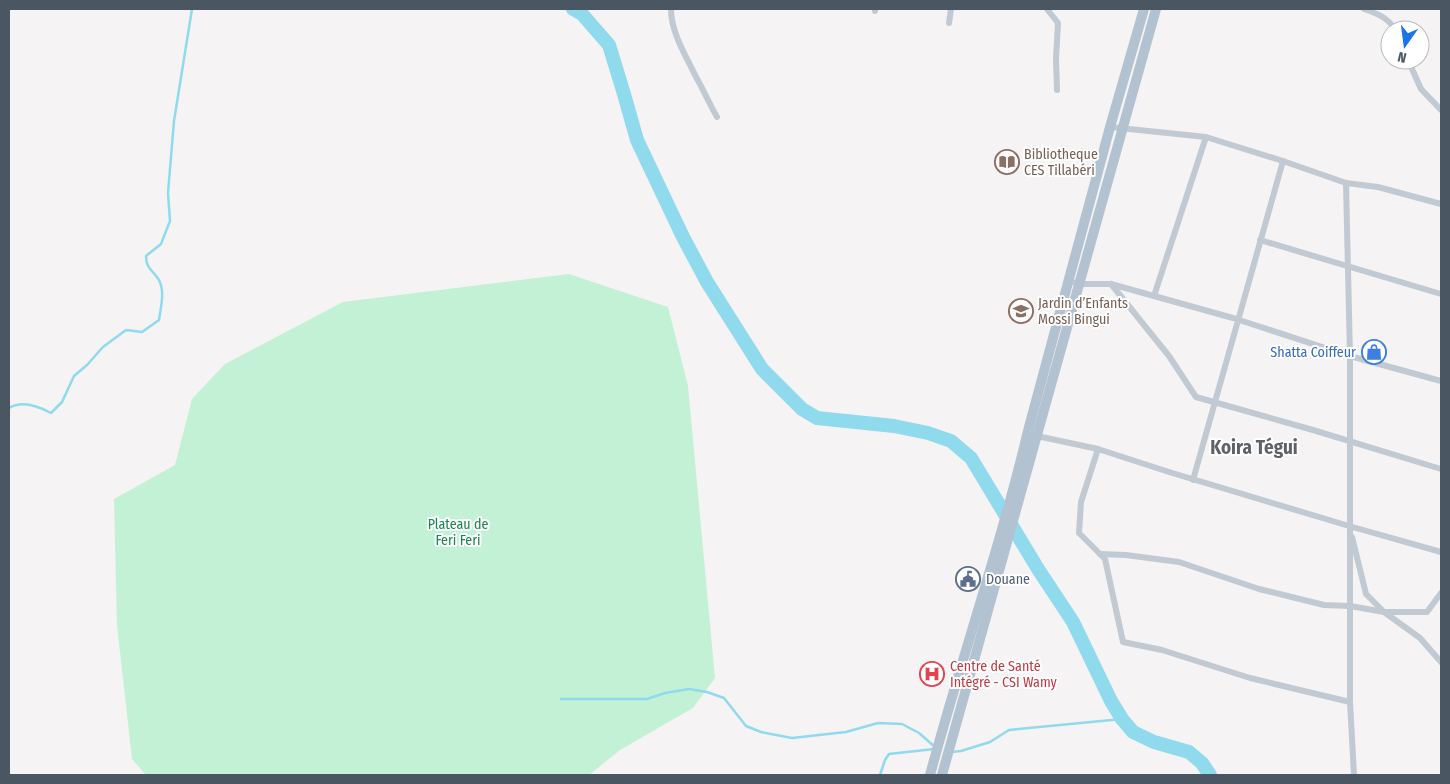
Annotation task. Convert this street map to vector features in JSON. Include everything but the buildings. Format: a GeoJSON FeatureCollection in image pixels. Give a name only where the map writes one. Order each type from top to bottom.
{"type":"FeatureCollection","features":[{"type":"Feature","properties":{"kind":"main road"},"geometry":{"type":"LineString","coordinates":[[930,775],[983,610],[1009,539],[1014,503],[1068,281],[1144,9]]}},
{"type":"Feature","properties":{"kind":"main road"},"geometry":{"type":"LineString","coordinates":[[942,775],[1001,532],[1014,503],[1037,436],[1121,129],[1156,9]]}},
{"type":"Feature","properties":{"kind":"street"},"geometry":{"type":"LineString","coordinates":[[671,9],[677,38],[717,117]]}},
{"type":"Feature","properties":{"kind":"street"},"geometry":{"type":"LineString","coordinates":[[949,23],[951,9]]}},
{"type":"Feature","properties":{"kind":"street"},"geometry":{"type":"LineString","coordinates":[[1047,9],[1058,23],[1057,90]]}},
{"type":"Feature","properties":{"kind":"street"},"geometry":{"type":"LineString","coordinates":[[1364,9],[1381,15],[1387,20]]}},
{"type":"Feature","properties":{"kind":"street"},"geometry":{"type":"LineString","coordinates":[[1412,70],[1421,90],[1441,110]]}},
{"type":"Feature","properties":{"kind":"street"},"geometry":{"type":"LineString","coordinates":[[1110,127],[1206,137],[1346,183],[1378,187],[1441,204]]}},
{"type":"Feature","properties":{"kind":"street"},"geometry":{"type":"LineString","coordinates":[[1154,296],[1206,137]]}},
{"type":"Feature","properties":{"kind":"street"},"geometry":{"type":"LineString","coordinates":[[1193,480],[1283,161]]}},
{"type":"Feature","properties":{"kind":"street"},"geometry":{"type":"LineString","coordinates":[[1346,183],[1350,356],[1350,702],[1354,775]]}},
{"type":"Feature","properties":{"kind":"street"},"geometry":{"type":"LineString","coordinates":[[1260,240],[1441,294]]}},
{"type":"Feature","properties":{"kind":"street"},"geometry":{"type":"LineString","coordinates":[[1068,281],[1080,284],[1111,284],[1238,320],[1350,356],[1441,381]]}},
{"type":"Feature","properties":{"kind":"street"},"geometry":{"type":"LineString","coordinates":[[1111,284],[1169,356],[1196,397],[1441,469]]}},
{"type":"Feature","properties":{"kind":"street"},"geometry":{"type":"LineString","coordinates":[[1037,436],[1098,449],[1193,480],[1441,552]]}},
{"type":"Feature","properties":{"kind":"street"},"geometry":{"type":"LineString","coordinates":[[1098,449],[1081,502],[1079,533],[1106,559],[1123,642],[1162,650],[1250,678],[1350,702]]}},
{"type":"Feature","properties":{"kind":"street"},"geometry":{"type":"LineString","coordinates":[[1349,526],[1366,594],[1384,612],[1420,638],[1441,662]]}},
{"type":"Feature","properties":{"kind":"street"},"geometry":{"type":"LineString","coordinates":[[1100,554],[1126,555],[1179,562],[1293,598],[1324,605],[1350,606],[1384,612],[1427,612],[1441,594]]}},
{"type":"Feature","properties":{"kind":"green space","name":"Plateau de Feri Feri"},"geometry":{"type":"Polygon","coordinates":[[[569,274],[668,307],[688,386],[715,678],[693,708],[620,750],[589,775],[146,775],[132,759],[117,625],[114,499],[175,465],[192,399],[225,364],[343,302],[569,274]]]}},
{"type":"Feature","properties":{"kind":"waterway"},"geometry":{"type":"LineString","coordinates":[[9,408],[25,404],[51,413],[62,402],[74,376],[103,347],[126,330],[142,332],[159,320],[162,289],[159,280],[149,267],[146,256],[161,244],[170,221],[168,193],[174,121],[192,9]]}},
{"type":"Feature","properties":{"kind":"waterway"},"geometry":{"type":"LineString","coordinates":[[573,9],[582,14],[609,45],[637,140],[683,237],[707,282],[762,369],[802,409],[817,418],[894,426],[928,433],[951,441],[971,458],[1038,569],[1073,622],[1111,701],[1122,719],[1133,732],[1154,742],[1189,752],[1202,763],[1210,775]]}},
{"type":"Feature","properties":{"kind":"waterway"},"geometry":{"type":"LineString","coordinates":[[561,699],[647,699],[665,693],[689,689],[707,692],[724,698],[746,726],[761,732],[792,738],[846,732],[878,723],[902,724],[919,733],[935,747]]}},
{"type":"Feature","properties":{"kind":"waterway"},"geometry":{"type":"LineString","coordinates":[[952,752],[990,742],[1009,730],[1122,719]]}},
{"type":"Feature","properties":{"kind":"waterway"},"geometry":{"type":"LineString","coordinates":[[880,775],[889,754],[934,749]]}},
{"type":"Feature","properties":{"kind":"place","name":"Bibliotheque CES Tillabéri"},"geometry":{"type":"Point","coordinates":[1007,162]}},
{"type":"Feature","properties":{"kind":"place","name":"Jardin d’Enfants Mossi Bingui"},"geometry":{"type":"Point","coordinates":[1021,311]}},
{"type":"Feature","properties":{"kind":"place","name":"Shatta Coiffeur"},"geometry":{"type":"Point","coordinates":[1374,352]}},
{"type":"Feature","properties":{"kind":"place","name":"Douane"},"geometry":{"type":"Point","coordinates":[968,579]}},
{"type":"Feature","properties":{"kind":"place","name":"Centre de Santé Intégré - CSI Wamy"},"geometry":{"type":"Point","coordinates":[932,674]}},
{"type":"Feature","properties":{"kind":"district","name":"Koira Tégui"},"geometry":{"type":"Point","coordinates":[1254,447]}}]}
